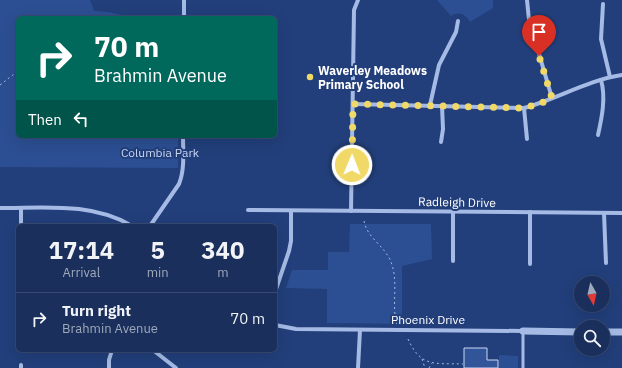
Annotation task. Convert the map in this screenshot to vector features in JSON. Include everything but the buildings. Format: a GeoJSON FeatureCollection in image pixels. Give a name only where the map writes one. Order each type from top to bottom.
{"type":"FeatureCollection","features":[{"type":"Feature","properties":{"kind":"street"},"geometry":{"type":"LineString","coordinates":[[184,0],[184,16]]}},
{"type":"Feature","properties":{"kind":"street"},"geometry":{"type":"LineString","coordinates":[[351,211],[354,10],[358,0]]}},
{"type":"Feature","properties":{"kind":"street"},"geometry":{"type":"LineString","coordinates":[[527,0],[528,20],[552,98]]}},
{"type":"Feature","properties":{"kind":"street"},"geometry":{"type":"LineString","coordinates":[[603,4],[601,39],[610,77]]}},
{"type":"Feature","properties":{"kind":"street"},"geometry":{"type":"LineString","coordinates":[[430,105],[439,65],[456,32],[458,22]]}},
{"type":"Feature","properties":{"kind":"street"},"geometry":{"type":"LineString","coordinates":[[353,104],[524,108],[539,104],[601,80],[622,75]]}},
{"type":"Feature","properties":{"kind":"street"},"geometry":{"type":"LineString","coordinates":[[598,134],[602,120],[604,89],[601,80]]}},
{"type":"Feature","properties":{"kind":"street"},"geometry":{"type":"LineString","coordinates":[[441,142],[443,129],[442,106]]}},
{"type":"Feature","properties":{"kind":"street"},"geometry":{"type":"LineString","coordinates":[[524,108],[527,139]]}},
{"type":"Feature","properties":{"kind":"street"},"geometry":{"type":"LineString","coordinates":[[151,224],[179,184],[182,177],[183,138]]}},
{"type":"Feature","properties":{"kind":"street"},"geometry":{"type":"LineString","coordinates":[[0,208],[61,207],[83,209],[114,217],[128,224]]}},
{"type":"Feature","properties":{"kind":"street"},"geometry":{"type":"LineString","coordinates":[[21,208],[21,224]]}},
{"type":"Feature","properties":{"kind":"street","name":"Radleigh Drive"},"geometry":{"type":"LineString","coordinates":[[248,210],[622,213]]}},
{"type":"Feature","properties":{"kind":"street"},"geometry":{"type":"LineString","coordinates":[[277,286],[291,241],[291,211]]}},
{"type":"Feature","properties":{"kind":"street"},"geometry":{"type":"LineString","coordinates":[[453,212],[453,261]]}},
{"type":"Feature","properties":{"kind":"street"},"geometry":{"type":"LineString","coordinates":[[530,212],[530,264]]}},
{"type":"Feature","properties":{"kind":"street"},"geometry":{"type":"LineString","coordinates":[[604,213],[606,263]]}},
{"type":"Feature","properties":{"kind":"street","name":"Phoenix Drive"},"geometry":{"type":"LineString","coordinates":[[277,325],[296,329],[574,332]]}},
{"type":"Feature","properties":{"kind":"street"},"geometry":{"type":"LineString","coordinates":[[358,368],[360,330]]}},
{"type":"Feature","properties":{"kind":"street"},"geometry":{"type":"LineString","coordinates":[[610,332],[622,332]]}},
{"type":"Feature","properties":{"kind":"street"},"geometry":{"type":"LineString","coordinates":[[109,368],[111,352]]}},
{"type":"Feature","properties":{"kind":"street"},"geometry":{"type":"LineString","coordinates":[[156,352],[176,368]]}},
{"type":"Feature","properties":{"kind":"lane"},"geometry":{"type":"LineString","coordinates":[[523,331],[523,368]]}},
{"type":"Feature","properties":{"kind":"path"},"geometry":{"type":"LineString","coordinates":[[0,85],[16,73]]}},
{"type":"Feature","properties":{"kind":"path"},"geometry":{"type":"LineString","coordinates":[[364,221],[367,231],[392,262],[395,286],[395,319],[398,330]]}},
{"type":"Feature","properties":{"kind":"path"},"geometry":{"type":"LineString","coordinates":[[408,339],[411,346],[422,359],[425,368]]}},
{"type":"Feature","properties":{"kind":"path"},"geometry":{"type":"LineString","coordinates":[[422,359],[432,363],[463,364]]}},
{"type":"Feature","properties":{"kind":"path"},"geometry":{"type":"LineString","coordinates":[[429,368],[432,363]]}},
{"type":"Feature","properties":{"kind":"green space","name":"Columbia Park"},"geometry":{"type":"Polygon","coordinates":[[[0,0],[90,0],[94,11],[127,16],[16,16],[16,138],[178,138],[178,168],[0,167],[0,0]]]}},
{"type":"Feature","properties":{"kind":"green space"},"geometry":{"type":"Polygon","coordinates":[[[437,0],[493,0],[493,8],[470,22],[462,14],[454,14],[451,16],[437,0]]]}},
{"type":"Feature","properties":{"kind":"green space","name":"Columbia Park"},"geometry":{"type":"Polygon","coordinates":[[[177,15],[177,16],[127,16],[177,15]]]}},
{"type":"Feature","properties":{"kind":"green space"},"geometry":{"type":"Polygon","coordinates":[[[350,224],[431,224],[432,259],[402,266],[402,324],[327,323],[327,289],[286,288],[292,270],[328,270],[328,252],[349,252],[350,224]]]}},
{"type":"Feature","properties":{"kind":"green space"},"geometry":{"type":"Polygon","coordinates":[[[499,355],[518,356],[518,368],[499,368],[499,355]]]}},
{"type":"Feature","properties":{"kind":"place","name":"Waverley Meadows Primary School"},"geometry":{"type":"Point","coordinates":[310,77]}},
{"type":"Feature","properties":{"kind":"route"},"geometry":{"type":"LineString","coordinates":[[352,165],[353,104],[524,108],[539,104],[552,98],[539,56]]}}]}
